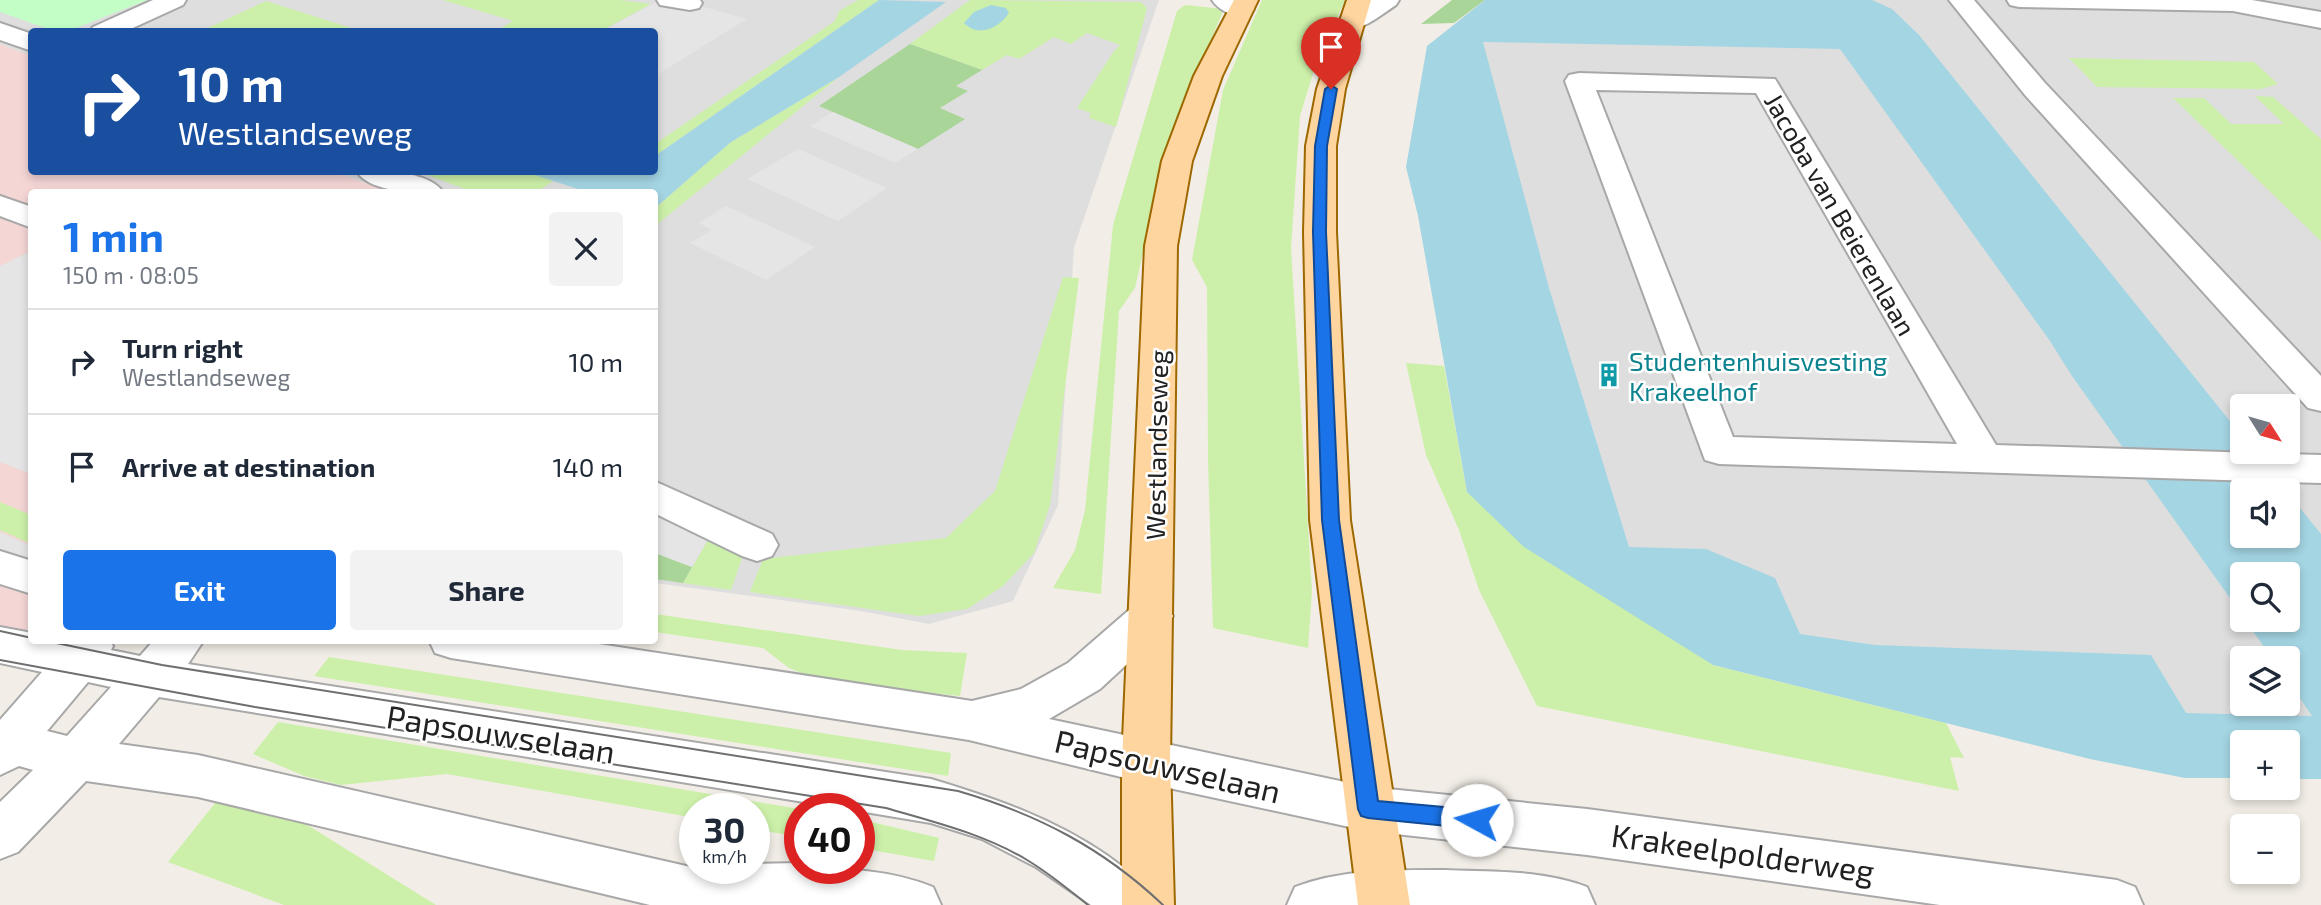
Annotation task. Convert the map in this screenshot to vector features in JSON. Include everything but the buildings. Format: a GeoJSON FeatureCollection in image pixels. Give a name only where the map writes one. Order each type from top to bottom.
{"type":"FeatureCollection","features":[{"type":"Feature","properties":{"kind":"main road","name":"Westlandseweg"},"geometry":{"type":"LineString","coordinates":[[1148,905],[1146,762],[1161,246],[1177,160],[1237,3]]}},
{"type":"Feature","properties":{"kind":"main road"},"geometry":{"type":"LineString","coordinates":[[1355,11],[1331,89],[1321,146],[1320,232],[1330,520],[1368,809],[1383,900]]}},
{"type":"Feature","properties":{"kind":"street"},"geometry":{"type":"LineString","coordinates":[[111,28],[174,0]]}},
{"type":"Feature","properties":{"kind":"street"},"geometry":{"type":"LineString","coordinates":[[1355,11],[1387,0]]}},
{"type":"Feature","properties":{"kind":"street"},"geometry":{"type":"LineString","coordinates":[[1961,0],[2035,89],[2321,399]]}},
{"type":"Feature","properties":{"kind":"street"},"geometry":{"type":"LineString","coordinates":[[2019,0],[2233,4],[2321,20]]}},
{"type":"Feature","properties":{"kind":"street"},"geometry":{"type":"LineString","coordinates":[[0,31],[28,42]]}},
{"type":"Feature","properties":{"kind":"street","name":"Jacoba van Beierenlaan"},"geometry":{"type":"LineString","coordinates":[[1983,458],[1765,85],[1579,81],[1719,450],[2307,469]]}},
{"type":"Feature","properties":{"kind":"street"},"geometry":{"type":"LineString","coordinates":[[380,175],[420,189]]}},
{"type":"Feature","properties":{"kind":"street"},"geometry":{"type":"LineString","coordinates":[[0,205],[28,217]]}},
{"type":"Feature","properties":{"kind":"street"},"geometry":{"type":"LineString","coordinates":[[658,497],[757,545]]}},
{"type":"Feature","properties":{"kind":"street"},"geometry":{"type":"LineString","coordinates":[[0,567],[28,578]]}},
{"type":"Feature","properties":{"kind":"street","name":"Papsouwselaan"},"geometry":{"type":"LineString","coordinates":[[969,720],[1041,701],[1084,676],[1151,616]]}},
{"type":"Feature","properties":{"kind":"street"},"geometry":{"type":"LineString","coordinates":[[0,836],[76,759],[179,644]]}},
{"type":"Feature","properties":{"kind":"street","name":"Papsouwselaan"},"geometry":{"type":"LineString","coordinates":[[477,644],[969,720],[1146,762],[1368,809]]}},
{"type":"Feature","properties":{"kind":"street","name":"Papsouwselaan"},"geometry":{"type":"LineString","coordinates":[[0,645],[86,652],[151,677],[931,801],[1002,823],[1061,853],[1106,884],[1130,905]]}},
{"type":"Feature","properties":{"kind":"street"},"geometry":{"type":"LineString","coordinates":[[3,746],[86,652]]}},
{"type":"Feature","properties":{"kind":"street"},"geometry":{"type":"LineString","coordinates":[[3,746],[76,759],[198,775],[710,899],[788,887],[889,899],[915,905]]}},
{"type":"Feature","properties":{"kind":"street","name":"Krakeelpolderweg"},"geometry":{"type":"LineString","coordinates":[[1368,809],[1587,832],[2117,905]]}},
{"type":"Feature","properties":{"kind":"street"},"geometry":{"type":"LineString","coordinates":[[1313,905],[1456,895],[1550,900],[1569,905]]}},
{"type":"Feature","properties":{"kind":"shaded area"},"geometry":{"type":"Polygon","coordinates":[[[0,0],[1159,0],[1074,247],[1058,505],[1013,601],[929,624],[861,611],[658,583],[658,189],[382,189],[342,175],[658,175],[658,28],[28,28],[28,55],[0,44],[0,0]]]}},
{"type":"Feature","properties":{"kind":"shaded area"},"geometry":{"type":"Polygon","coordinates":[[[660,0],[690,3],[747,19],[658,74],[658,28],[608,28],[660,0]]]}},
{"type":"Feature","properties":{"kind":"shaded area"},"geometry":{"type":"Polygon","coordinates":[[[1513,0],[2321,0],[2321,740],[2300,736],[2300,730],[2263,730],[1710,634],[1490,495],[1466,31],[1513,0]]]}},
{"type":"Feature","properties":{"kind":"shaded area"},"geometry":{"type":"Polygon","coordinates":[[[0,44],[28,55],[28,175],[342,175],[382,189],[28,189],[28,629],[0,654],[0,44]]]}},
{"type":"Feature","properties":{"kind":"shaded area"},"geometry":{"type":"Polygon","coordinates":[[[1579,81],[1765,85],[1984,458],[1719,450],[1579,81]]]}},
{"type":"Feature","properties":{"kind":"shaded area"},"geometry":{"type":"Polygon","coordinates":[[[833,112],[918,149],[895,163],[810,126],[833,112]]]}},
{"type":"Feature","properties":{"kind":"shaded area"},"geometry":{"type":"Polygon","coordinates":[[[798,149],[887,188],[838,221],[747,179],[798,149]]]}},
{"type":"Feature","properties":{"kind":"shaded area"},"geometry":{"type":"Polygon","coordinates":[[[726,206],[815,247],[766,280],[690,243],[712,230],[699,223],[726,206]]]}},
{"type":"Feature","properties":{"kind":"shaded area"},"geometry":{"type":"Polygon","coordinates":[[[28,252],[28,473],[0,462],[0,266],[28,252]]]}},
{"type":"Feature","properties":{"kind":"shaded area"},"geometry":{"type":"Polygon","coordinates":[[[658,513],[712,533],[692,567],[658,554],[658,513]]]}},
{"type":"Feature","properties":{"kind":"shaded area"},"geometry":{"type":"Polygon","coordinates":[[[0,532],[28,545],[28,560],[27,562],[0,552],[0,532]]]}},
{"type":"Feature","properties":{"kind":"green space"},"geometry":{"type":"Polygon","coordinates":[[[0,0],[147,0],[76,28],[45,28],[0,12],[0,0]]]}},
{"type":"Feature","properties":{"kind":"green space"},"geometry":{"type":"Polygon","coordinates":[[[443,0],[620,0],[651,4],[607,28],[501,28],[513,21],[443,0]]]}},
{"type":"Feature","properties":{"kind":"green space"},"geometry":{"type":"Polygon","coordinates":[[[858,0],[879,0],[658,154],[658,142],[835,21],[839,11],[858,0]]]}},
{"type":"Feature","properties":{"kind":"green space"},"geometry":{"type":"Polygon","coordinates":[[[970,0],[1141,2],[1147,8],[1116,127],[1089,118],[1091,113],[1077,108],[1120,45],[1087,33],[1071,44],[1054,37],[1019,59],[1007,55],[982,70],[910,44],[970,0]]]}},
{"type":"Feature","properties":{"kind":"green space"},"geometry":{"type":"Polygon","coordinates":[[[1262,0],[1345,0],[1315,67],[1300,116],[1291,248],[1312,591],[1308,648],[1213,628],[1207,287],[1192,260],[1223,90],[1262,0]]]}},
{"type":"Feature","properties":{"kind":"green space"},"geometry":{"type":"Polygon","coordinates":[[[1452,0],[1485,0],[1454,23],[1421,24],[1452,0]]]}},
{"type":"Feature","properties":{"kind":"green space"},"geometry":{"type":"Polygon","coordinates":[[[266,1],[352,28],[208,28],[266,1]]]}},
{"type":"Feature","properties":{"kind":"green space"},"geometry":{"type":"Polygon","coordinates":[[[1185,5],[1224,9],[1184,104],[1135,288],[1119,311],[1101,594],[1053,588],[1075,550],[1085,510],[1113,225],[1177,11],[1185,5]]]}},
{"type":"Feature","properties":{"kind":"green space"},"geometry":{"type":"Polygon","coordinates":[[[910,44],[982,70],[956,86],[968,91],[940,108],[965,119],[918,149],[819,106],[910,44]]]}},
{"type":"Feature","properties":{"kind":"green space"},"geometry":{"type":"Polygon","coordinates":[[[2069,58],[2254,62],[2278,84],[2261,89],[2097,87],[2069,58]]]}},
{"type":"Feature","properties":{"kind":"green space"},"geometry":{"type":"Polygon","coordinates":[[[839,77],[658,224],[658,205],[731,142],[839,77]]]}},
{"type":"Feature","properties":{"kind":"green space"},"geometry":{"type":"Polygon","coordinates":[[[2255,96],[2273,97],[2321,139],[2321,241],[2173,98],[2204,98],[2231,124],[2284,124],[2255,96]]]}},
{"type":"Feature","properties":{"kind":"green space"},"geometry":{"type":"Polygon","coordinates":[[[427,175],[535,175],[553,181],[541,189],[465,189],[427,175]]]}},
{"type":"Feature","properties":{"kind":"green space"},"geometry":{"type":"Polygon","coordinates":[[[1063,277],[1079,278],[1050,505],[1034,553],[1003,586],[967,609],[919,616],[750,592],[763,559],[946,538],[995,491],[1063,277]]]}},
{"type":"Feature","properties":{"kind":"green space"},"geometry":{"type":"Polygon","coordinates":[[[1406,363],[1444,366],[1467,492],[1713,665],[1946,723],[1964,758],[1950,757],[1959,791],[1537,706],[1479,590],[1459,530],[1426,455],[1406,363]]]}},
{"type":"Feature","properties":{"kind":"green space"},"geometry":{"type":"Polygon","coordinates":[[[0,502],[28,514],[28,543],[0,530],[0,502]]]}},
{"type":"Feature","properties":{"kind":"green space"},"geometry":{"type":"Polygon","coordinates":[[[712,533],[744,552],[731,590],[683,583],[712,533]]]}},
{"type":"Feature","properties":{"kind":"green space"},"geometry":{"type":"Polygon","coordinates":[[[658,554],[692,567],[683,583],[658,579],[658,554]]]}},
{"type":"Feature","properties":{"kind":"green space"},"geometry":{"type":"Polygon","coordinates":[[[658,614],[902,650],[967,653],[960,696],[824,682],[789,668],[763,648],[658,632],[658,614]]]}},
{"type":"Feature","properties":{"kind":"green space"},"geometry":{"type":"Polygon","coordinates":[[[329,657],[951,753],[948,776],[314,676],[329,657]]]}},
{"type":"Feature","properties":{"kind":"green space"},"geometry":{"type":"Polygon","coordinates":[[[278,722],[704,793],[679,793],[679,815],[447,774],[341,785],[304,776],[253,754],[278,722]]]}},
{"type":"Feature","properties":{"kind":"green space"},"geometry":{"type":"Polygon","coordinates":[[[220,797],[280,808],[436,905],[284,905],[168,862],[220,797]]]}},
{"type":"Feature","properties":{"kind":"green space"},"geometry":{"type":"Polygon","coordinates":[[[770,804],[784,806],[784,834],[770,832],[770,804]]]}},
{"type":"Feature","properties":{"kind":"green space"},"geometry":{"type":"Polygon","coordinates":[[[875,823],[939,838],[934,861],[875,851],[875,823]]]}},
{"type":"Feature","properties":{"kind":"water"},"geometry":{"type":"Polygon","coordinates":[[[879,0],[946,2],[839,77],[731,142],[658,205],[658,189],[578,189],[535,175],[658,175],[658,154],[879,0]]]}},
{"type":"Feature","properties":{"kind":"water"},"geometry":{"type":"Polygon","coordinates":[[[1485,0],[1872,0],[1892,9],[1919,35],[2230,421],[2230,464],[2264,464],[2276,478],[2230,478],[2230,548],[2300,548],[2300,508],[2321,534],[2321,779],[2300,779],[2300,730],[2230,730],[2230,778],[2185,778],[2090,759],[1713,665],[1524,547],[1467,492],[1418,216],[1406,167],[1427,46],[1485,0]],[[1483,42],[1549,288],[1629,547],[1706,549],[1775,578],[1800,634],[1875,645],[2151,655],[2186,713],[2312,716],[2300,698],[2300,646],[2263,646],[2254,632],[2300,632],[2300,562],[2230,562],[2230,598],[2050,341],[1840,49],[1483,42]]]}},
{"type":"Feature","properties":{"kind":"water"},"geometry":{"type":"Polygon","coordinates":[[[991,5],[1006,8],[1009,13],[994,27],[976,30],[964,23],[974,12],[991,5]]]}},
{"type":"Feature","properties":{"kind":"tram line"},"geometry":{"type":"LineString","coordinates":[[0,631],[28,637]]}},
{"type":"Feature","properties":{"kind":"tram line"},"geometry":{"type":"LineString","coordinates":[[61,644],[162,665],[958,791],[1015,810],[1068,835],[1117,866],[1163,905]]}},
{"type":"Feature","properties":{"kind":"tram line"},"geometry":{"type":"LineString","coordinates":[[0,660],[255,707],[886,808],[958,830],[1011,851],[1043,870],[1088,905]]}},
{"type":"Feature","properties":{"kind":"place","name":"Studentenhuisvesting Krakeelhof"},"geometry":{"type":"Point","coordinates":[1609,375]}},
{"type":"Feature","properties":{"kind":"route"},"geometry":{"type":"LineString","coordinates":[[1331,89],[1321,146],[1320,232],[1330,520],[1368,809],[1477,820]]}}]}
